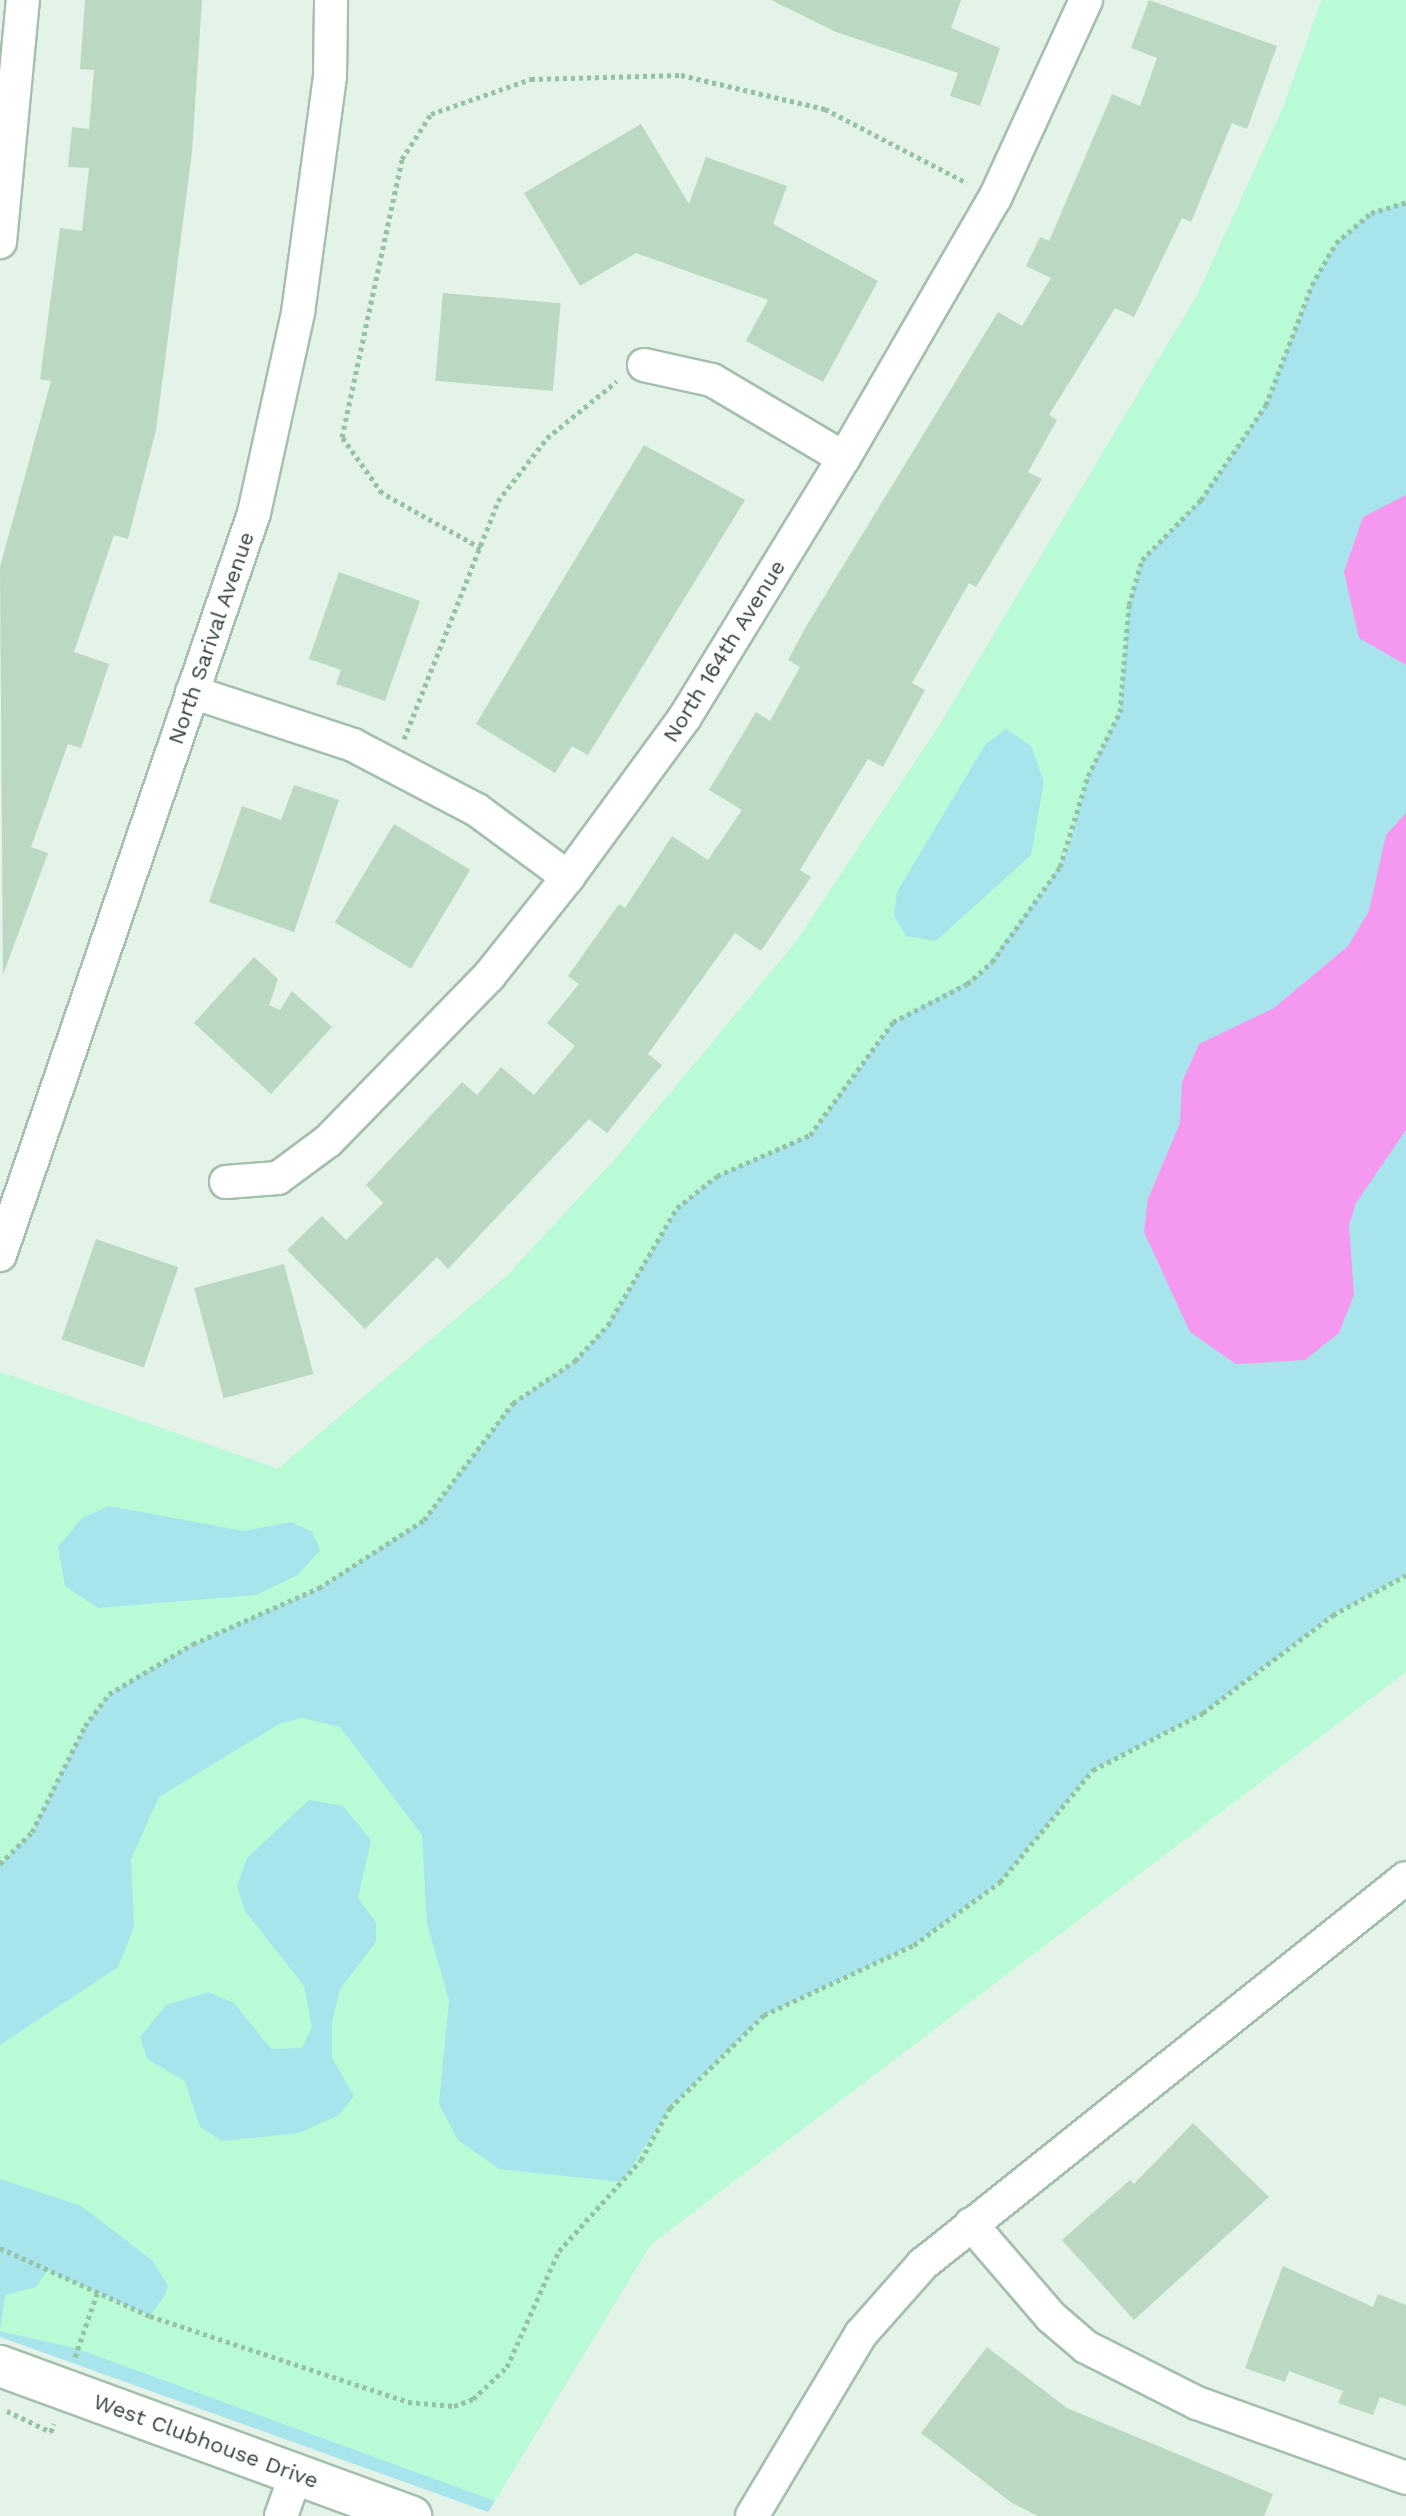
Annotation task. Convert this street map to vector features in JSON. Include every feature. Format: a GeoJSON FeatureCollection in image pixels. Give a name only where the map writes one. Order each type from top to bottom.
{"type":"FeatureCollection","features":[{"type":"Feature","properties":{"kind":"street"},"geometry":{"type":"LineString","coordinates":[[0,242],[23,0]]}},
{"type":"Feature","properties":{"kind":"street","name":"North Sarival Avenue"},"geometry":{"type":"LineString","coordinates":[[0,1255],[254,513],[298,313],[330,76],[331,0]]}},
{"type":"Feature","properties":{"kind":"street","name":"North 164th Avenue"},"geometry":{"type":"LineString","coordinates":[[226,1182],[278,1178],[328,1141],[489,976],[568,877],[685,717],[844,458],[995,198],[1086,0]]}},
{"type":"Feature","properties":{"kind":"street"},"geometry":{"type":"LineString","coordinates":[[644,365],[712,380],[844,458]]}},
{"type":"Feature","properties":{"kind":"street"},"geometry":{"type":"LineString","coordinates":[[192,692],[391,765],[477,810],[568,877]]}},
{"type":"Feature","properties":{"kind":"street"},"geometry":{"type":"LineString","coordinates":[[752,2516],[861,2334],[971,2224],[1406,1878]]}},
{"type":"Feature","properties":{"kind":"street"},"geometry":{"type":"LineString","coordinates":[[971,2224],[1051,2317],[1086,2347],[1197,2403],[1406,2478]]}},
{"type":"Feature","properties":{"kind":"street","name":"West Clubhouse Drive"},"geometry":{"type":"LineString","coordinates":[[0,2366],[411,2516]]}},
{"type":"Feature","properties":{"kind":"street"},"geometry":{"type":"LineString","coordinates":[[281,2516],[296,2474]]}},
{"type":"Feature","properties":{"kind":"path"},"geometry":{"type":"LineString","coordinates":[[481,548],[382,493],[342,437],[402,159],[431,114],[531,79],[681,75],[825,109],[995,198]]}},
{"type":"Feature","properties":{"kind":"path"},"geometry":{"type":"LineString","coordinates":[[0,1864],[32,1832],[85,1726],[109,1694],[193,1644],[319,1588],[424,1520],[495,1422],[608,1325],[677,1208],[717,1176],[810,1135],[893,1022],[967,984],[992,962],[1060,867],[1088,776],[1120,712],[1129,605],[1142,560],[1201,500],[1266,405],[1312,285],[1336,243],[1371,213],[1406,202]]}},
{"type":"Feature","properties":{"kind":"path"},"geometry":{"type":"LineString","coordinates":[[391,765],[498,501],[547,438],[644,365]]}},
{"type":"Feature","properties":{"kind":"path"},"geometry":{"type":"LineString","coordinates":[[0,2258],[2,2249],[97,2294],[408,2402],[454,2406],[473,2399],[507,2367],[559,2251],[641,2160],[670,2108],[764,2015],[914,1945],[1000,1882],[1093,1770],[1203,1713],[1333,1615],[1406,1575]]}},
{"type":"Feature","properties":{"kind":"path"},"geometry":{"type":"LineString","coordinates":[[74,2362],[97,2294]]}},
{"type":"Feature","properties":{"kind":"path"},"geometry":{"type":"LineString","coordinates":[[0,2408],[51,2432],[56,2418]]}},
{"type":"Feature","properties":{"kind":"shaded area"},"geometry":{"type":"Polygon","coordinates":[[[1322,0],[1406,0],[1406,1662],[1199,1812],[1032,1950],[650,2245],[488,2512],[0,2337],[0,1372],[278,1469],[508,1275],[618,1156],[797,941],[941,723],[1198,294],[1283,108],[1322,0]]]}},
{"type":"Feature","properties":{"kind":"shaded area"},"geometry":{"type":"Polygon","coordinates":[[[1406,495],[1406,665],[1359,638],[1344,572],[1363,517],[1406,495]]]}},
{"type":"Feature","properties":{"kind":"shaded area"},"geometry":{"type":"Polygon","coordinates":[[[1406,813],[1406,1130],[1356,1203],[1349,1225],[1354,1295],[1339,1333],[1305,1360],[1236,1364],[1190,1332],[1144,1232],[1148,1199],[1180,1123],[1182,1082],[1199,1044],[1274,1008],[1348,946],[1369,911],[1386,835],[1406,813]]]}},
{"type":"Feature","properties":{"kind":"sand"},"geometry":{"type":"Polygon","coordinates":[[[1322,0],[1406,0],[1406,202],[1371,213],[1336,243],[1312,285],[1266,405],[1201,500],[1142,560],[1129,605],[1120,712],[1088,776],[1068,850],[1045,888],[980,974],[893,1022],[810,1135],[717,1176],[677,1208],[608,1325],[575,1361],[513,1403],[424,1520],[319,1588],[193,1644],[109,1694],[85,1726],[32,1832],[0,1864],[0,1372],[278,1469],[508,1275],[618,1156],[797,941],[941,723],[1198,294],[1283,108],[1322,0]],[[1006,729],[985,745],[897,892],[894,916],[906,936],[936,941],[1031,855],[1044,782],[1031,746],[1006,729]],[[109,1506],[82,1518],[58,1547],[65,1586],[98,1608],[256,1595],[298,1575],[320,1550],[312,1532],[291,1522],[244,1531],[109,1506]]]}},
{"type":"Feature","properties":{"kind":"sand"},"geometry":{"type":"Polygon","coordinates":[[[1406,1575],[1406,1672],[650,2245],[495,2501],[78,2349],[0,2331],[5,2295],[36,2287],[48,2270],[150,2316],[165,2295],[168,2286],[152,2260],[81,2206],[0,2179],[0,2045],[118,1967],[134,1927],[131,1859],[159,1797],[279,1724],[302,1718],[340,1727],[422,1835],[427,1924],[449,2000],[439,2104],[458,2140],[499,2169],[622,2182],[670,2108],[764,2015],[914,1945],[1000,1882],[1093,1770],[1203,1713],[1333,1615],[1406,1575]],[[309,1800],[247,1858],[237,1886],[245,1911],[304,1986],[312,2027],[302,2048],[271,2049],[234,2003],[209,1992],[166,2005],[140,2037],[147,2059],[185,2081],[200,2127],[222,2141],[299,2133],[339,2115],[354,2096],[332,2058],[332,2022],[340,1989],[376,1942],[376,1922],[358,1898],[371,1840],[343,1806],[309,1800]]]}},
{"type":"Feature","properties":{"kind":"building"},"geometry":{"type":"Polygon","coordinates":[[[85,0],[202,0],[192,152],[156,430],[128,539],[114,535],[74,652],[109,664],[81,748],[68,744],[31,847],[48,853],[3,975],[0,567],[51,381],[40,379],[60,228],[82,231],[89,168],[68,167],[72,127],[89,129],[94,70],[80,69],[85,0]]]}},
{"type":"Feature","properties":{"kind":"building"},"geometry":{"type":"Polygon","coordinates":[[[771,0],[961,0],[951,28],[1000,48],[980,106],[950,96],[958,73],[836,32],[771,0]]]}},
{"type":"Feature","properties":{"kind":"building"},"geometry":{"type":"Polygon","coordinates":[[[1149,0],[1277,46],[1247,129],[1232,123],[1191,222],[1182,218],[1134,317],[1115,308],[1049,415],[1057,420],[1028,472],[1042,479],[976,587],[969,583],[912,683],[925,690],[883,767],[868,759],[800,870],[811,877],[761,951],[735,933],[648,1054],[662,1065],[607,1133],[589,1119],[448,1269],[437,1257],[365,1329],[287,1250],[322,1216],[346,1240],[383,1203],[366,1185],[462,1082],[477,1095],[501,1067],[534,1095],[575,1046],[547,1023],[579,984],[568,976],[619,904],[625,908],[672,836],[708,860],[742,810],[709,790],[756,712],[770,721],[800,667],[788,660],[807,625],[998,312],[1022,326],[1051,278],[1026,266],[1040,237],[1049,241],[1112,94],[1140,106],[1157,58],[1131,48],[1149,0]]]}},
{"type":"Feature","properties":{"kind":"building"},"geometry":{"type":"Polygon","coordinates":[[[641,124],[689,204],[706,157],[787,186],[773,224],[878,281],[823,382],[746,341],[768,300],[636,253],[580,286],[524,193],[641,124]]]}},
{"type":"Feature","properties":{"kind":"building"},"geometry":{"type":"Polygon","coordinates":[[[443,293],[561,303],[553,391],[435,381],[443,293]]]}},
{"type":"Feature","properties":{"kind":"building"},"geometry":{"type":"Polygon","coordinates":[[[644,445],[745,500],[588,755],[572,746],[555,773],[476,724],[644,445]]]}},
{"type":"Feature","properties":{"kind":"building"},"geometry":{"type":"Polygon","coordinates":[[[339,572],[420,601],[385,701],[336,684],[341,670],[309,659],[339,572]]]}},
{"type":"Feature","properties":{"kind":"building"},"geometry":{"type":"Polygon","coordinates":[[[294,785],[339,800],[294,932],[209,902],[242,806],[281,820],[294,785]]]}},
{"type":"Feature","properties":{"kind":"building"},"geometry":{"type":"Polygon","coordinates":[[[394,824],[470,870],[411,968],[335,923],[394,824]]]}},
{"type":"Feature","properties":{"kind":"building"},"geometry":{"type":"Polygon","coordinates":[[[254,957],[278,979],[269,1005],[280,1010],[292,991],[332,1027],[271,1094],[194,1023],[254,957]]]}},
{"type":"Feature","properties":{"kind":"building"},"geometry":{"type":"Polygon","coordinates":[[[96,1239],[178,1267],[144,1368],[61,1339],[96,1239]]]}},
{"type":"Feature","properties":{"kind":"building"},"geometry":{"type":"Polygon","coordinates":[[[284,1264],[314,1374],[224,1398],[194,1288],[284,1264]]]}},
{"type":"Feature","properties":{"kind":"building"},"geometry":{"type":"Polygon","coordinates":[[[1193,2123],[1269,2197],[1134,2320],[1062,2240],[1130,2180],[1134,2184],[1193,2123]]]}},
{"type":"Feature","properties":{"kind":"building"},"geometry":{"type":"Polygon","coordinates":[[[1283,2266],[1373,2307],[1378,2294],[1406,2305],[1406,2406],[1380,2397],[1373,2415],[1338,2403],[1343,2391],[1289,2371],[1285,2382],[1245,2368],[1283,2266]]]}},
{"type":"Feature","properties":{"kind":"building"},"geometry":{"type":"Polygon","coordinates":[[[987,2347],[1067,2408],[1273,2494],[1264,2516],[1038,2516],[1012,2503],[921,2433],[987,2347]]]}}]}
